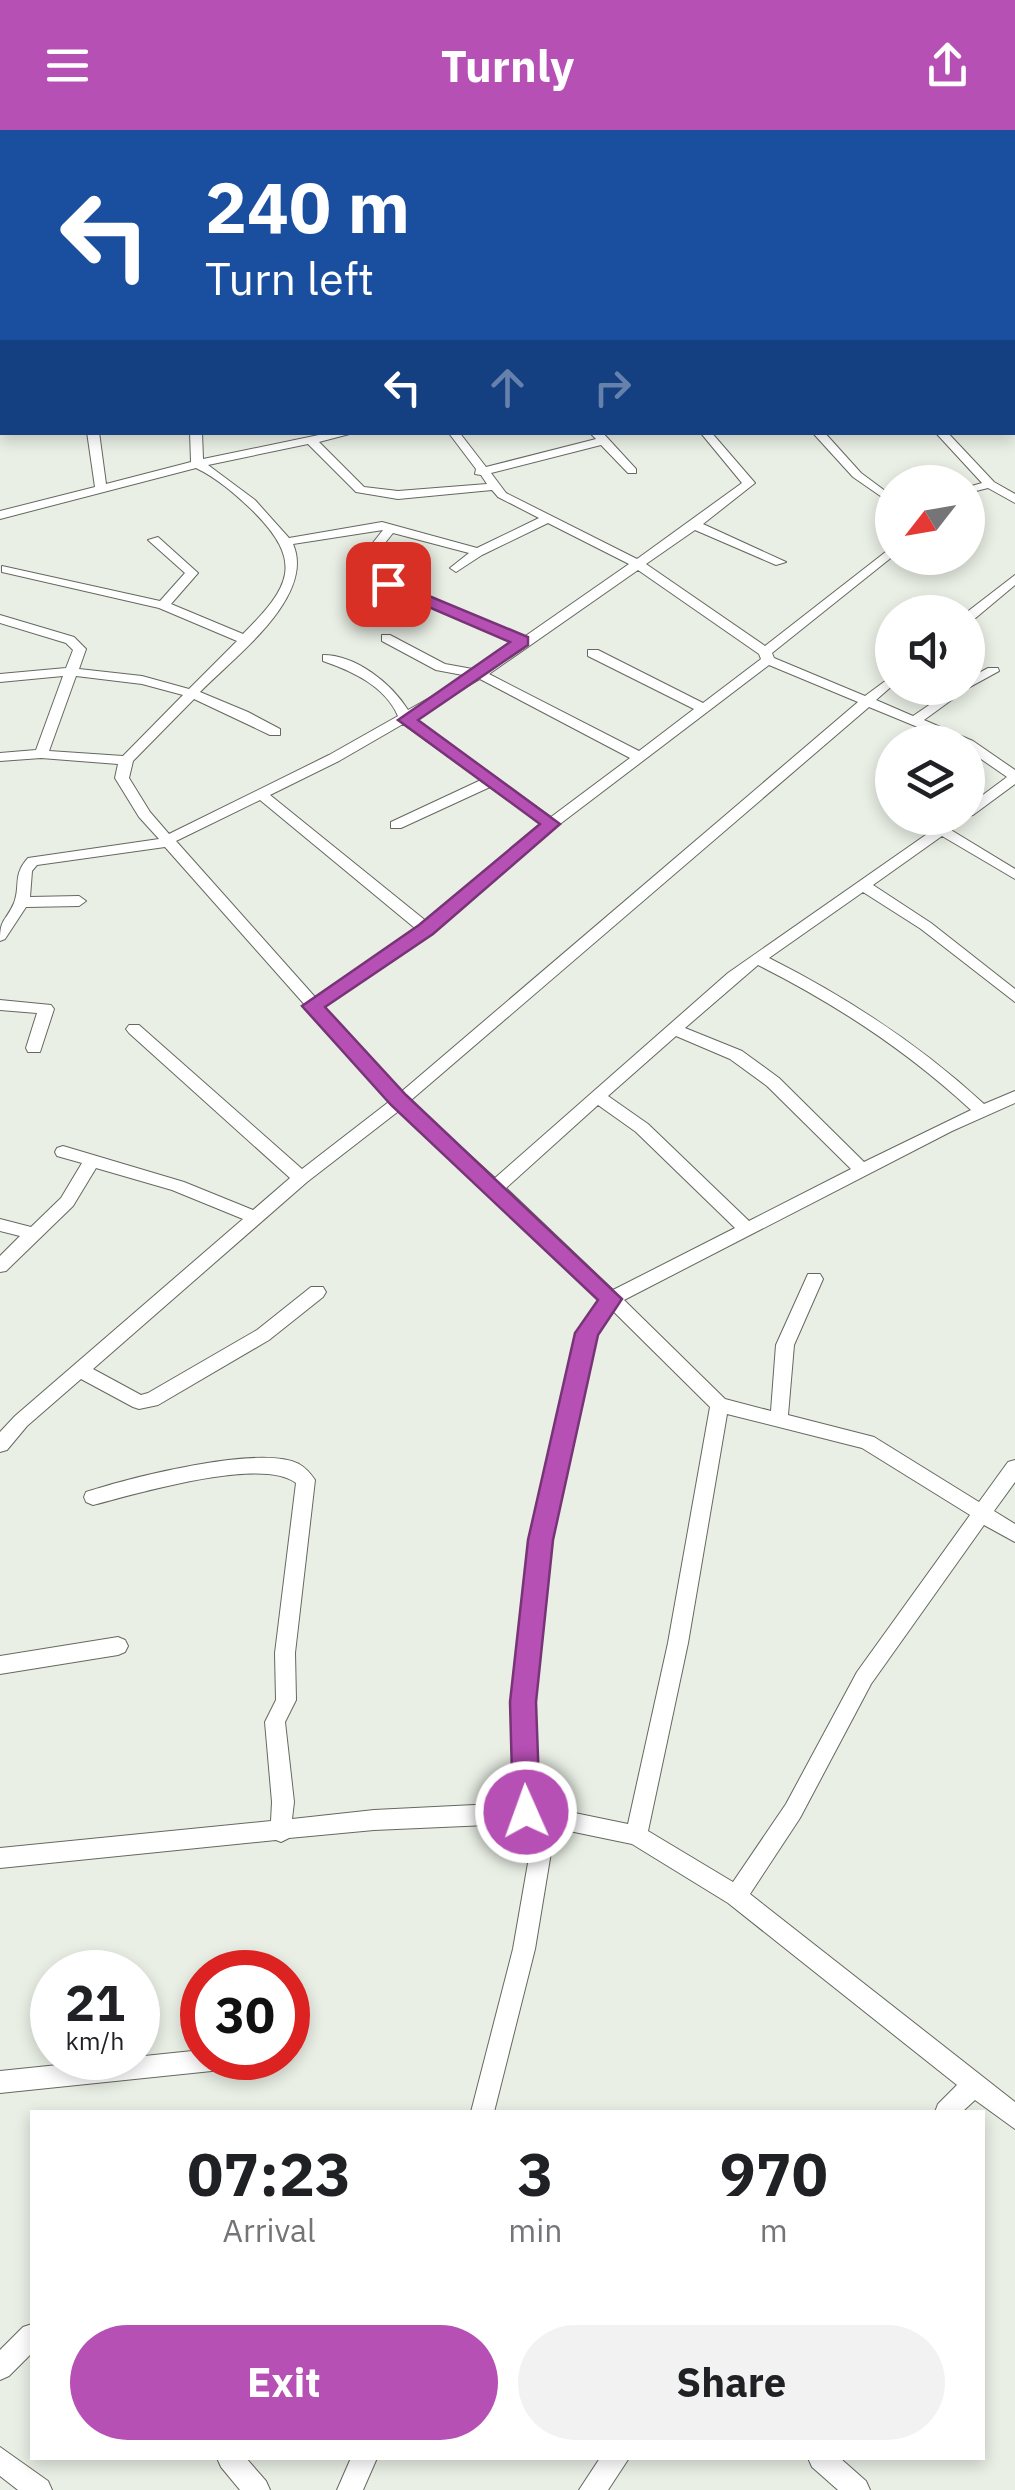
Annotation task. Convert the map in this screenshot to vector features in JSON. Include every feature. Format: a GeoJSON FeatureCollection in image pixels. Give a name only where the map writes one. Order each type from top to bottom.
{"type":"FeatureCollection","features":[{"type":"Feature","properties":{"kind":"street"},"geometry":{"type":"LineString","coordinates":[[93,435],[101,490]]}},
{"type":"Feature","properties":{"kind":"street"},"geometry":{"type":"LineString","coordinates":[[196,435],[197,464]]}},
{"type":"Feature","properties":{"kind":"street"},"geometry":{"type":"LineString","coordinates":[[0,515],[197,464],[340,435]]}},
{"type":"Feature","properties":{"kind":"street"},"geometry":{"type":"LineString","coordinates":[[454,435],[492,486],[547,519],[638,564],[766,656],[928,725]]}},
{"type":"Feature","properties":{"kind":"street"},"geometry":{"type":"LineString","coordinates":[[0,936],[22,902],[25,870],[33,861],[167,841],[261,794],[406,720],[480,674],[522,641],[694,525],[750,483],[708,435]]}},
{"type":"Feature","properties":{"kind":"street"},"geometry":{"type":"LineString","coordinates":[[820,435],[856,475],[875,488]]}},
{"type":"Feature","properties":{"kind":"street"},"geometry":{"type":"LineString","coordinates":[[943,435],[990,484],[1015,499]]}},
{"type":"Feature","properties":{"kind":"street"},"geometry":{"type":"LineString","coordinates":[[479,472],[599,437],[632,471]]}},
{"type":"Feature","properties":{"kind":"street"},"geometry":{"type":"LineString","coordinates":[[312,442],[343,478],[360,490],[398,494],[492,486]]}},
{"type":"Feature","properties":{"kind":"street"},"geometry":{"type":"LineString","coordinates":[[197,464],[220,473],[286,542],[291,555],[288,586],[278,606],[126,760],[122,778],[167,841],[399,1100],[719,1405],[867,1442],[1015,1534]]}},
{"type":"Feature","properties":{"kind":"street"},"geometry":{"type":"LineString","coordinates":[[985,485],[990,484]]}},
{"type":"Feature","properties":{"kind":"street"},"geometry":{"type":"LineString","coordinates":[[456,568],[478,552],[547,519]]}},
{"type":"Feature","properties":{"kind":"street"},"geometry":{"type":"LineString","coordinates":[[694,525],[780,562]]}},
{"type":"Feature","properties":{"kind":"street"},"geometry":{"type":"LineString","coordinates":[[286,542],[370,526],[478,552]]}},
{"type":"Feature","properties":{"kind":"street"},"geometry":{"type":"LineString","coordinates":[[390,528],[362,562],[364,573],[522,641]]}},
{"type":"Feature","properties":{"kind":"street"},"geometry":{"type":"LineString","coordinates":[[154,540],[192,573],[163,605]]}},
{"type":"Feature","properties":{"kind":"street"},"geometry":{"type":"LineString","coordinates":[[312,1006],[426,930],[551,824],[704,708],[875,565]]}},
{"type":"Feature","properties":{"kind":"street"},"geometry":{"type":"LineString","coordinates":[[6,569],[163,605],[244,640]]}},
{"type":"Feature","properties":{"kind":"street"},"geometry":{"type":"LineString","coordinates":[[985,604],[1015,579]]}},
{"type":"Feature","properties":{"kind":"street"},"geometry":{"type":"LineString","coordinates":[[0,619],[80,648],[41,754]]}},
{"type":"Feature","properties":{"kind":"street"},"geometry":{"type":"LineString","coordinates":[[386,638],[441,667],[480,674],[641,758]]}},
{"type":"Feature","properties":{"kind":"street"},"geometry":{"type":"LineString","coordinates":[[592,652],[704,708]]}},
{"type":"Feature","properties":{"kind":"street"},"geometry":{"type":"LineString","coordinates":[[328,658],[372,679],[398,704],[406,720],[551,824]]}},
{"type":"Feature","properties":{"kind":"street"},"geometry":{"type":"LineString","coordinates":[[0,678],[72,671],[196,692],[274,732]]}},
{"type":"Feature","properties":{"kind":"street"},"geometry":{"type":"LineString","coordinates":[[985,675],[992,671]]}},
{"type":"Feature","properties":{"kind":"street"},"geometry":{"type":"LineString","coordinates":[[0,1445],[21,1421],[301,1178],[399,1100],[875,694]]}},
{"type":"Feature","properties":{"kind":"street"},"geometry":{"type":"LineString","coordinates":[[917,720],[938,705]]}},
{"type":"Feature","properties":{"kind":"street"},"geometry":{"type":"LineString","coordinates":[[0,757],[41,754],[126,760]]}},
{"type":"Feature","properties":{"kind":"street"},"geometry":{"type":"LineString","coordinates":[[985,756],[1015,776],[985,799]]}},
{"type":"Feature","properties":{"kind":"street"},"geometry":{"type":"LineString","coordinates":[[396,825],[491,781]]}},
{"type":"Feature","properties":{"kind":"street"},"geometry":{"type":"LineString","coordinates":[[261,794],[426,930]]}},
{"type":"Feature","properties":{"kind":"street"},"geometry":{"type":"LineString","coordinates":[[494,1189],[674,1028],[758,959],[935,835]]}},
{"type":"Feature","properties":{"kind":"street"},"geometry":{"type":"LineString","coordinates":[[950,835],[1015,876]]}},
{"type":"Feature","properties":{"kind":"street"},"geometry":{"type":"LineString","coordinates":[[864,885],[926,926],[1015,998]]}},
{"type":"Feature","properties":{"kind":"street"},"geometry":{"type":"LineString","coordinates":[[22,902],[80,901]]}},
{"type":"Feature","properties":{"kind":"street"},"geometry":{"type":"LineString","coordinates":[[758,959],[892,1033],[982,1110]]}},
{"type":"Feature","properties":{"kind":"street"},"geometry":{"type":"LineString","coordinates":[[0,1005],[46,1009],[34,1048]]}},
{"type":"Feature","properties":{"kind":"street"},"geometry":{"type":"LineString","coordinates":[[674,1028],[736,1055],[773,1082],[862,1170]]}},
{"type":"Feature","properties":{"kind":"street"},"geometry":{"type":"LineString","coordinates":[[134,1029],[301,1178]]}},
{"type":"Feature","properties":{"kind":"street"},"geometry":{"type":"LineString","coordinates":[[598,1097],[642,1128],[747,1230]]}},
{"type":"Feature","properties":{"kind":"street"},"geometry":{"type":"LineString","coordinates":[[483,2110],[524,1949],[536,1815],[523,1702],[541,1540],[586,1333],[611,1299],[982,1110],[1015,1098]]}},
{"type":"Feature","properties":{"kind":"street"},"geometry":{"type":"LineString","coordinates":[[63,1152],[178,1186],[258,1218]]}},
{"type":"Feature","properties":{"kind":"street"},"geometry":{"type":"LineString","coordinates":[[0,1266],[67,1202],[92,1161]]}},
{"type":"Feature","properties":{"kind":"street"},"geometry":{"type":"LineString","coordinates":[[0,1226],[36,1234]]}},
{"type":"Feature","properties":{"kind":"street"},"geometry":{"type":"LineString","coordinates":[[779,1419],[784,1345],[814,1279]]}},
{"type":"Feature","properties":{"kind":"street"},"geometry":{"type":"LineString","coordinates":[[82,1371],[139,1402],[152,1400],[263,1335],[318,1292]]}},
{"type":"Feature","properties":{"kind":"street"},"geometry":{"type":"LineString","coordinates":[[636,1836],[678,1643],[719,1405]]}},
{"type":"Feature","properties":{"kind":"street"},"geometry":{"type":"LineString","coordinates":[[93,1497],[208,1468],[288,1466],[302,1472],[306,1480],[285,1653],[286,1700],[275,1722],[283,1802],[280,1832]]}},
{"type":"Feature","properties":{"kind":"street"},"geometry":{"type":"LineString","coordinates":[[736,1896],[793,1811],[864,1678],[1015,1467]]}},
{"type":"Feature","properties":{"kind":"street"},"geometry":{"type":"LineString","coordinates":[[0,1664],[118,1646]]}},
{"type":"Feature","properties":{"kind":"street"},"geometry":{"type":"LineString","coordinates":[[0,1858],[374,1820],[536,1815],[636,1836],[736,1896],[1015,2117]]}},
{"type":"Feature","properties":{"kind":"street"},"geometry":{"type":"LineString","coordinates":[[0,2082],[180,2063]]}},
{"type":"Feature","properties":{"kind":"street"},"geometry":{"type":"LineString","coordinates":[[948,2110],[974,2084]]}},
{"type":"Feature","properties":{"kind":"street"},"geometry":{"type":"LineString","coordinates":[[0,2366],[30,2337]]}},
{"type":"Feature","properties":{"kind":"street"},"geometry":{"type":"LineString","coordinates":[[0,2460],[39,2490]]}},
{"type":"Feature","properties":{"kind":"street"},"geometry":{"type":"LineString","coordinates":[[232,2460],[257,2490]]}},
{"type":"Feature","properties":{"kind":"street"},"geometry":{"type":"LineString","coordinates":[[350,2490],[363,2460]]}},
{"type":"Feature","properties":{"kind":"street"},"geometry":{"type":"LineString","coordinates":[[592,2490],[614,2460]]}},
{"type":"Feature","properties":{"kind":"street"},"geometry":{"type":"LineString","coordinates":[[823,2460],[857,2490]]}},
{"type":"Feature","properties":{"kind":"route"},"geometry":{"type":"LineString","coordinates":[[388,584],[522,641],[480,674],[406,720],[551,824],[426,930],[312,1006],[399,1100],[611,1299],[586,1333],[541,1540],[523,1702],[526,1812]]}}]}
